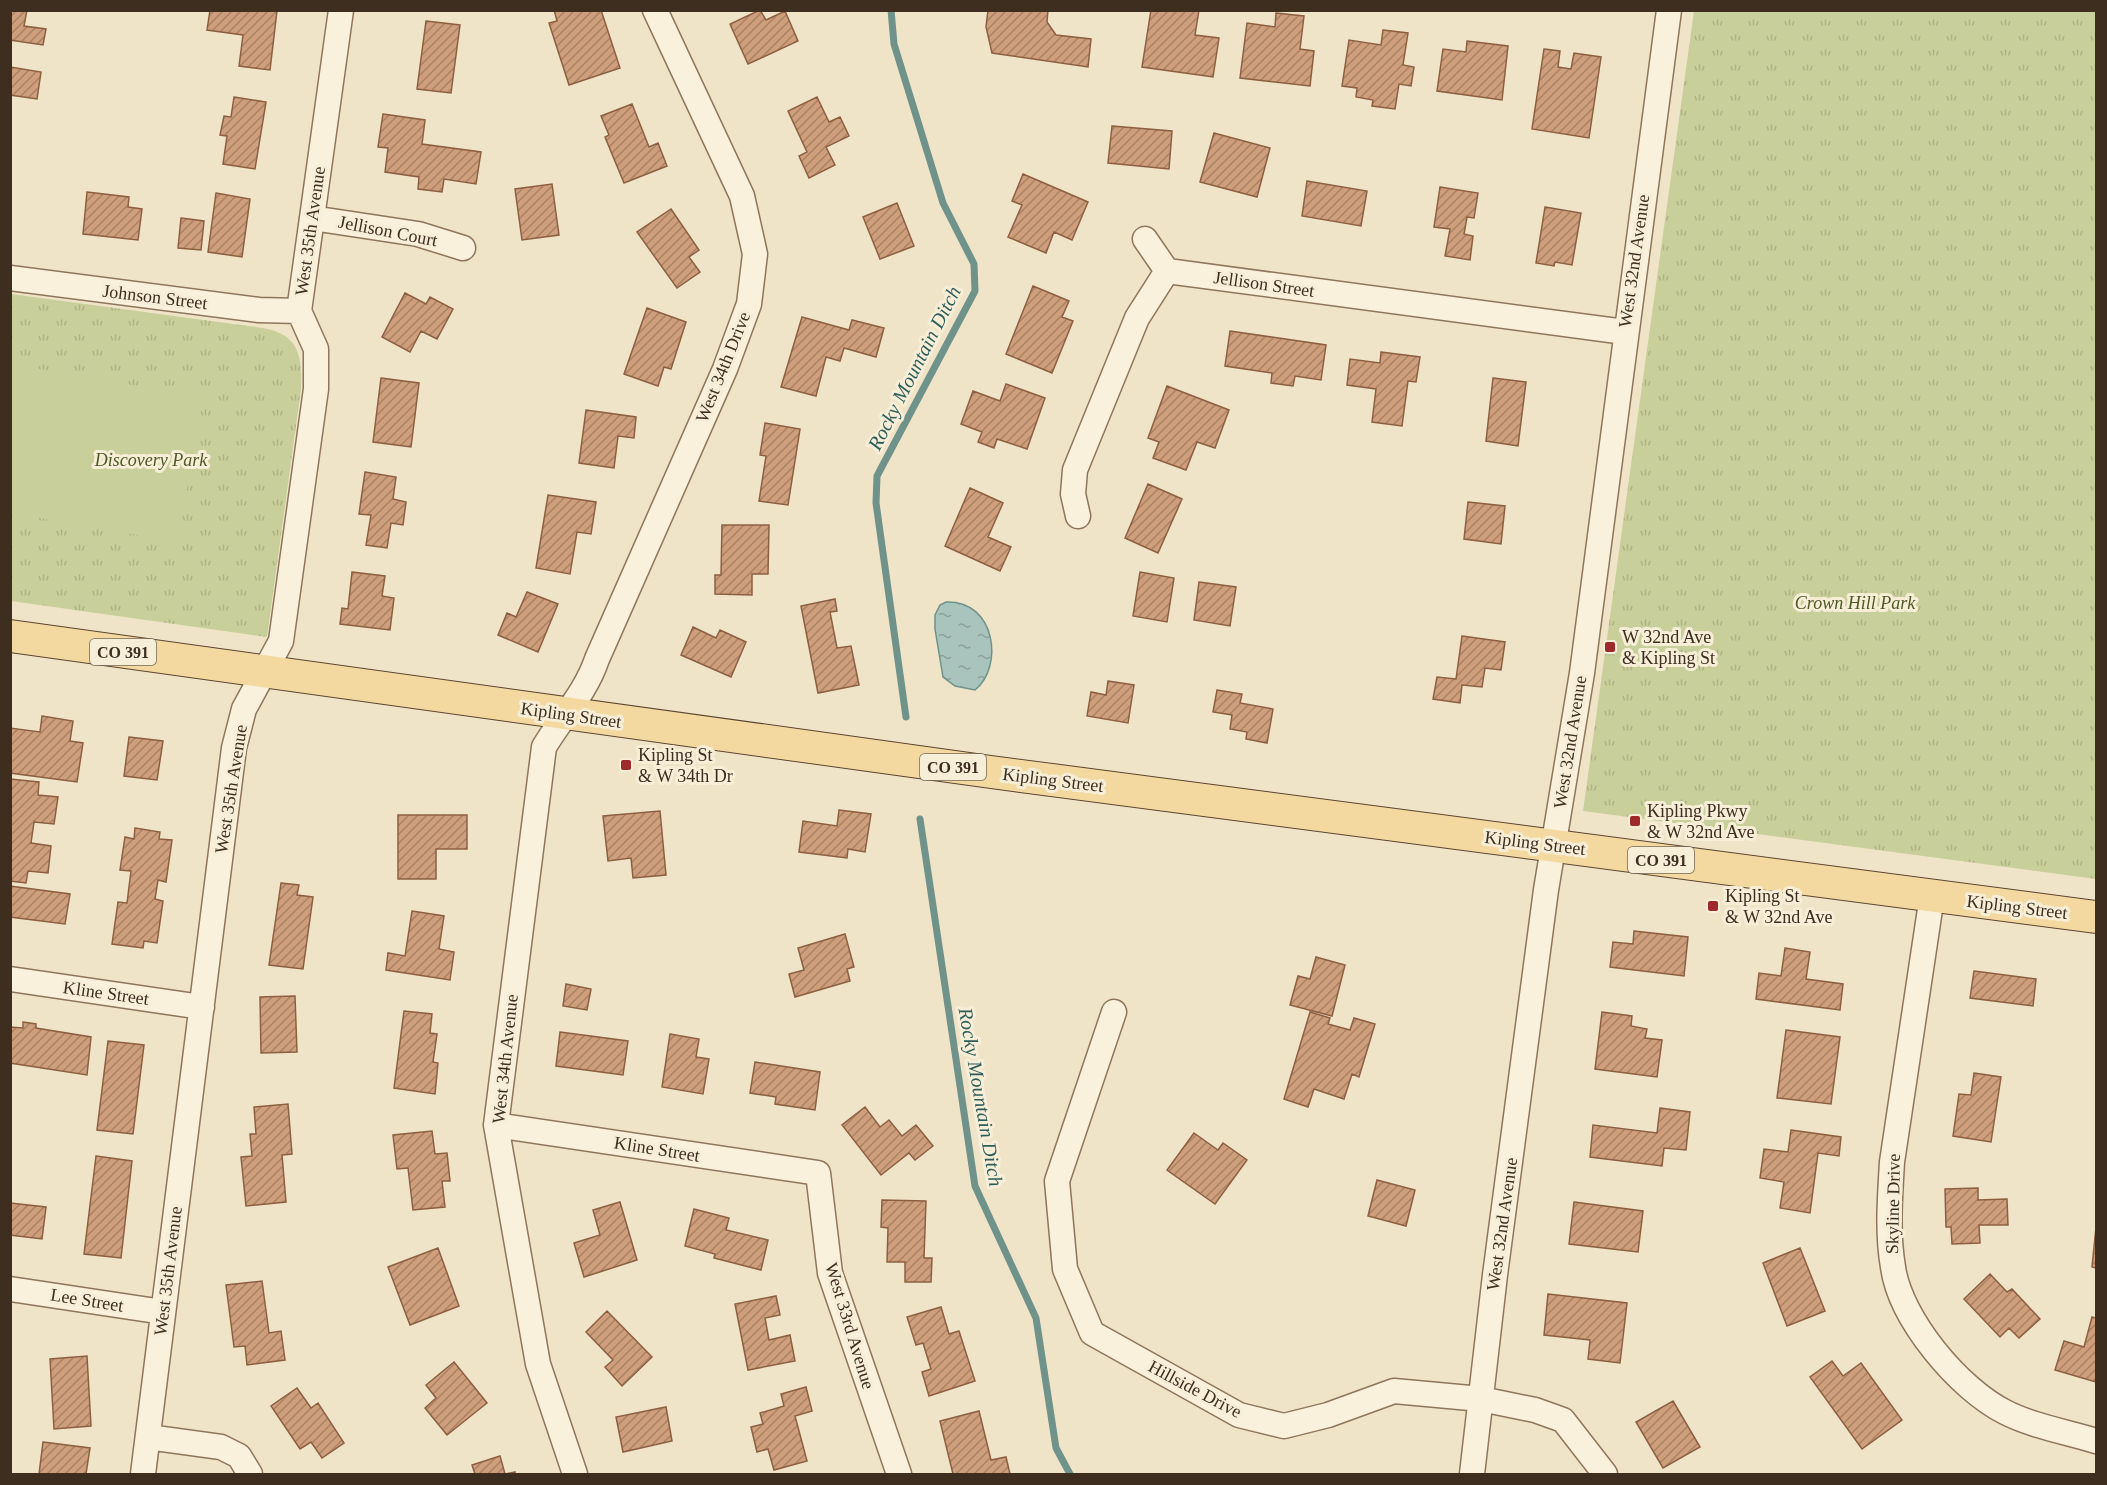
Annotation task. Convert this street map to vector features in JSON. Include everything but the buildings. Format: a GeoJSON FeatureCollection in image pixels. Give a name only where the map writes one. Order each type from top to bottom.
{"type":"FeatureCollection","features":[{"type":"Feature","properties":{"kind":"main road","name":"Kipling Street"},"geometry":{"type":"LineString","coordinates":[[10,636],[564,714],[2097,917]]}},
{"type":"Feature","properties":{"kind":"street","name":"West 35th Avenue"},"geometry":{"type":"LineString","coordinates":[[143,1474],[234,748],[244,709],[281,640],[316,389],[316,349],[299,311],[341,10]]}},
{"type":"Feature","properties":{"kind":"street","name":"West 34th Drive"},"geometry":{"type":"LineString","coordinates":[[564,714],[589,683],[602,648],[725,369],[749,304],[755,254],[742,196],[655,10]]}},
{"type":"Feature","properties":{"kind":"street","name":"West 32nd Avenue"},"geometry":{"type":"LineString","coordinates":[[1472,1474],[1553,846],[1582,673],[1663,11]]}},
{"type":"Feature","properties":{"kind":"street","name":"Jellison Court"},"geometry":{"type":"LineString","coordinates":[[312,218],[418,234],[463,248]]}},
{"type":"Feature","properties":{"kind":"street"},"geometry":{"type":"LineString","coordinates":[[1078,516],[1073,494],[1075,470],[1137,318],[1167,271],[1145,239]]}},
{"type":"Feature","properties":{"kind":"street","name":"Jellison Street"},"geometry":{"type":"LineString","coordinates":[[1167,271],[1625,332]]}},
{"type":"Feature","properties":{"kind":"street","name":"Johnson Street"},"geometry":{"type":"LineString","coordinates":[[10,278],[259,310],[299,311]]}},
{"type":"Feature","properties":{"kind":"street","name":"West 34th Avenue"},"geometry":{"type":"LineString","coordinates":[[564,714],[544,747],[496,1125],[538,1364],[575,1474]]}},
{"type":"Feature","properties":{"kind":"street","name":"Skyline Drive"},"geometry":{"type":"LineString","coordinates":[[1932,896],[1892,1162],[1890,1203],[1893,1269],[1904,1299],[1923,1336],[1950,1370],[1975,1394],[2006,1413],[2097,1441]]}},
{"type":"Feature","properties":{"kind":"street","name":"Kline Street"},"geometry":{"type":"LineString","coordinates":[[10,979],[202,1007]]}},
{"type":"Feature","properties":{"kind":"street","name":"Hillside Drive"},"geometry":{"type":"LineString","coordinates":[[1114,1012],[1057,1181],[1065,1269],[1092,1334],[1239,1415],[1284,1426],[1328,1415],[1394,1391],[1481,1399],[1535,1410],[1563,1420],[1605,1474]]}},
{"type":"Feature","properties":{"kind":"street","name":"Kline Street"},"geometry":{"type":"LineString","coordinates":[[496,1125],[818,1173]]}},
{"type":"Feature","properties":{"kind":"street","name":"West 33rd Avenue"},"geometry":{"type":"LineString","coordinates":[[818,1173],[830,1273],[898,1474]]}},
{"type":"Feature","properties":{"kind":"street","name":"Lee Street"},"geometry":{"type":"LineString","coordinates":[[10,1288],[163,1312]]}},
{"type":"Feature","properties":{"kind":"street"},"geometry":{"type":"LineString","coordinates":[[148,1437],[221,1447],[239,1456],[250,1474]]}},
{"type":"Feature","properties":{"kind":"green space","name":"Crown Hill Park"},"geometry":{"type":"Polygon","coordinates":[[[1694,11],[2096,11],[2096,879],[1583,811],[1694,11]]]}},
{"type":"Feature","properties":{"kind":"green space","name":"Discovery Park"},"geometry":{"type":"Polygon","coordinates":[[[11,294],[263,328],[275,331],[292,342],[301,367],[301,389],[267,637],[11,601],[11,294]]]}},
{"type":"Feature","properties":{"kind":"green space"},"geometry":{"type":"Polygon","coordinates":[[[10,364],[203,397],[178,542],[11,513],[10,364]]]}},
{"type":"Feature","properties":{"kind":"water"},"geometry":{"type":"Polygon","coordinates":[[[946,602],[963,604],[976,612],[985,623],[990,637],[992,652],[990,666],[984,680],[975,690],[955,686],[943,677],[935,615],[940,605],[946,602]]]}},
{"type":"Feature","properties":{"kind":"waterway","name":"Rocky Mountain Ditch"},"geometry":{"type":"LineString","coordinates":[[891,10],[894,44],[943,203],[974,264],[975,291],[877,476],[876,503],[906,717]]}},
{"type":"Feature","properties":{"kind":"waterway","name":"Rocky Mountain Ditch"},"geometry":{"type":"LineString","coordinates":[[920,819],[975,1186],[1036,1318],[1056,1448],[1070,1474]]}},
{"type":"Feature","properties":{"kind":"place","name":"W 32nd Ave & Kipling St"},"geometry":{"type":"Point","coordinates":[1610,647]}},
{"type":"Feature","properties":{"kind":"place","name":"Kipling St & W 34th Dr"},"geometry":{"type":"Point","coordinates":[626,765]}},
{"type":"Feature","properties":{"kind":"place","name":"Kipling Pkwy & W 32nd Ave"},"geometry":{"type":"Point","coordinates":[1635,821]}},
{"type":"Feature","properties":{"kind":"place","name":"Kipling St & W 32nd Ave"},"geometry":{"type":"Point","coordinates":[1713,906]}}]}
